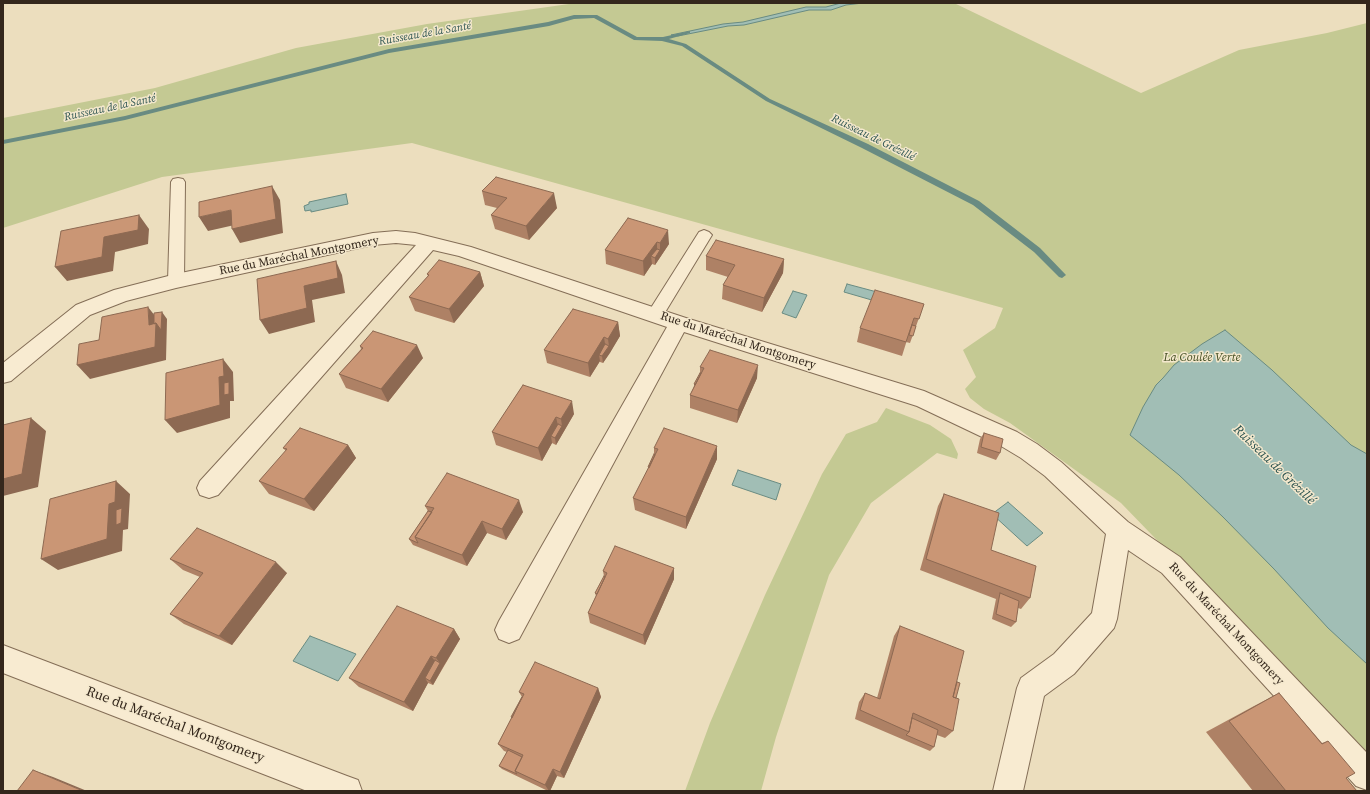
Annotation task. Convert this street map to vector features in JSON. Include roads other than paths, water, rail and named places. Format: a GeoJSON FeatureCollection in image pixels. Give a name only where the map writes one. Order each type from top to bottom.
{"type":"FeatureCollection","features":[{"type":"Feature","properties":{"kind":"street","name":"Rue du Maréchal Montgomery"},"geometry":{"type":"LineString","coordinates":[[3,375],[83,310],[121,295],[176,281],[373,239],[396,237],[429,242],[464,251],[679,323],[924,400],[990,430],[1029,452],[1053,470],[1119,530],[1171,565],[1367,775]]}},
{"type":"Feature","properties":{"kind":"street"},"geometry":{"type":"LineString","coordinates":[[209,488],[412,263],[429,242]]}},
{"type":"Feature","properties":{"kind":"street"},"geometry":{"type":"LineString","coordinates":[[509,630],[679,323]]}},
{"type":"Feature","properties":{"kind":"street"},"geometry":{"type":"LineString","coordinates":[[1008,791],[1031,688],[1064,664],[1104,619],[1119,530]]}},
{"type":"Feature","properties":{"kind":"street","name":"Rue du Maréchal Montgomery"},"geometry":{"type":"LineString","coordinates":[[3,659],[347,791]]}},
{"type":"Feature","properties":{"kind":"lane"},"geometry":{"type":"LineString","coordinates":[[176,281],[178,182]]}},
{"type":"Feature","properties":{"kind":"lane"},"geometry":{"type":"LineString","coordinates":[[655,315],[704,235]]}},
{"type":"Feature","properties":{"kind":"water"},"geometry":{"type":"Polygon","coordinates":[[[841,3],[863,3],[846,5],[831,10],[809,10],[744,25],[728,26],[678,36],[671,35],[723,24],[743,22],[806,7],[826,7],[841,3]]]}},
{"type":"Feature","properties":{"kind":"water"},"geometry":{"type":"Polygon","coordinates":[[[346,194],[348,204],[311,212],[311,210],[305,211],[304,206],[309,204],[309,202],[346,194]]]}},
{"type":"Feature","properties":{"kind":"water"},"geometry":{"type":"Polygon","coordinates":[[[847,284],[892,296],[889,305],[844,292],[847,284]]]}},
{"type":"Feature","properties":{"kind":"water"},"geometry":{"type":"Polygon","coordinates":[[[793,291],[807,295],[796,318],[782,313],[793,291]]]}},
{"type":"Feature","properties":{"kind":"water"},"geometry":{"type":"Polygon","coordinates":[[[1225,330],[1272,370],[1351,445],[1367,454],[1367,664],[1328,628],[1274,569],[1223,517],[1179,475],[1130,435],[1143,407],[1156,385],[1174,365],[1202,344],[1225,330]]]}},
{"type":"Feature","properties":{"kind":"water"},"geometry":{"type":"Polygon","coordinates":[[[738,470],[781,484],[776,500],[732,485],[738,470]]]}},
{"type":"Feature","properties":{"kind":"water"},"geometry":{"type":"Polygon","coordinates":[[[1008,502],[1043,533],[1027,546],[992,514],[1008,502]]]}},
{"type":"Feature","properties":{"kind":"water"},"geometry":{"type":"Polygon","coordinates":[[[310,636],[356,654],[338,681],[293,661],[310,636]]]}},
{"type":"Feature","properties":{"kind":"waterway","name":"Ruisseau de la Santé"},"geometry":{"type":"LineString","coordinates":[[3,142],[125,118],[389,51],[549,24],[574,17],[595,16],[636,39],[663,39],[688,32]]}},
{"type":"Feature","properties":{"kind":"waterway","name":"Ruisseau de Grézillé"},"geometry":{"type":"LineString","coordinates":[[665,40],[684,45],[768,100],[865,146],[976,203],[1037,250],[1062,275]]}},
{"type":"Feature","properties":{"kind":"park label","name":"La Coulée Verte"},"geometry":{"type":"Point","coordinates":[1202,358]}}]}
